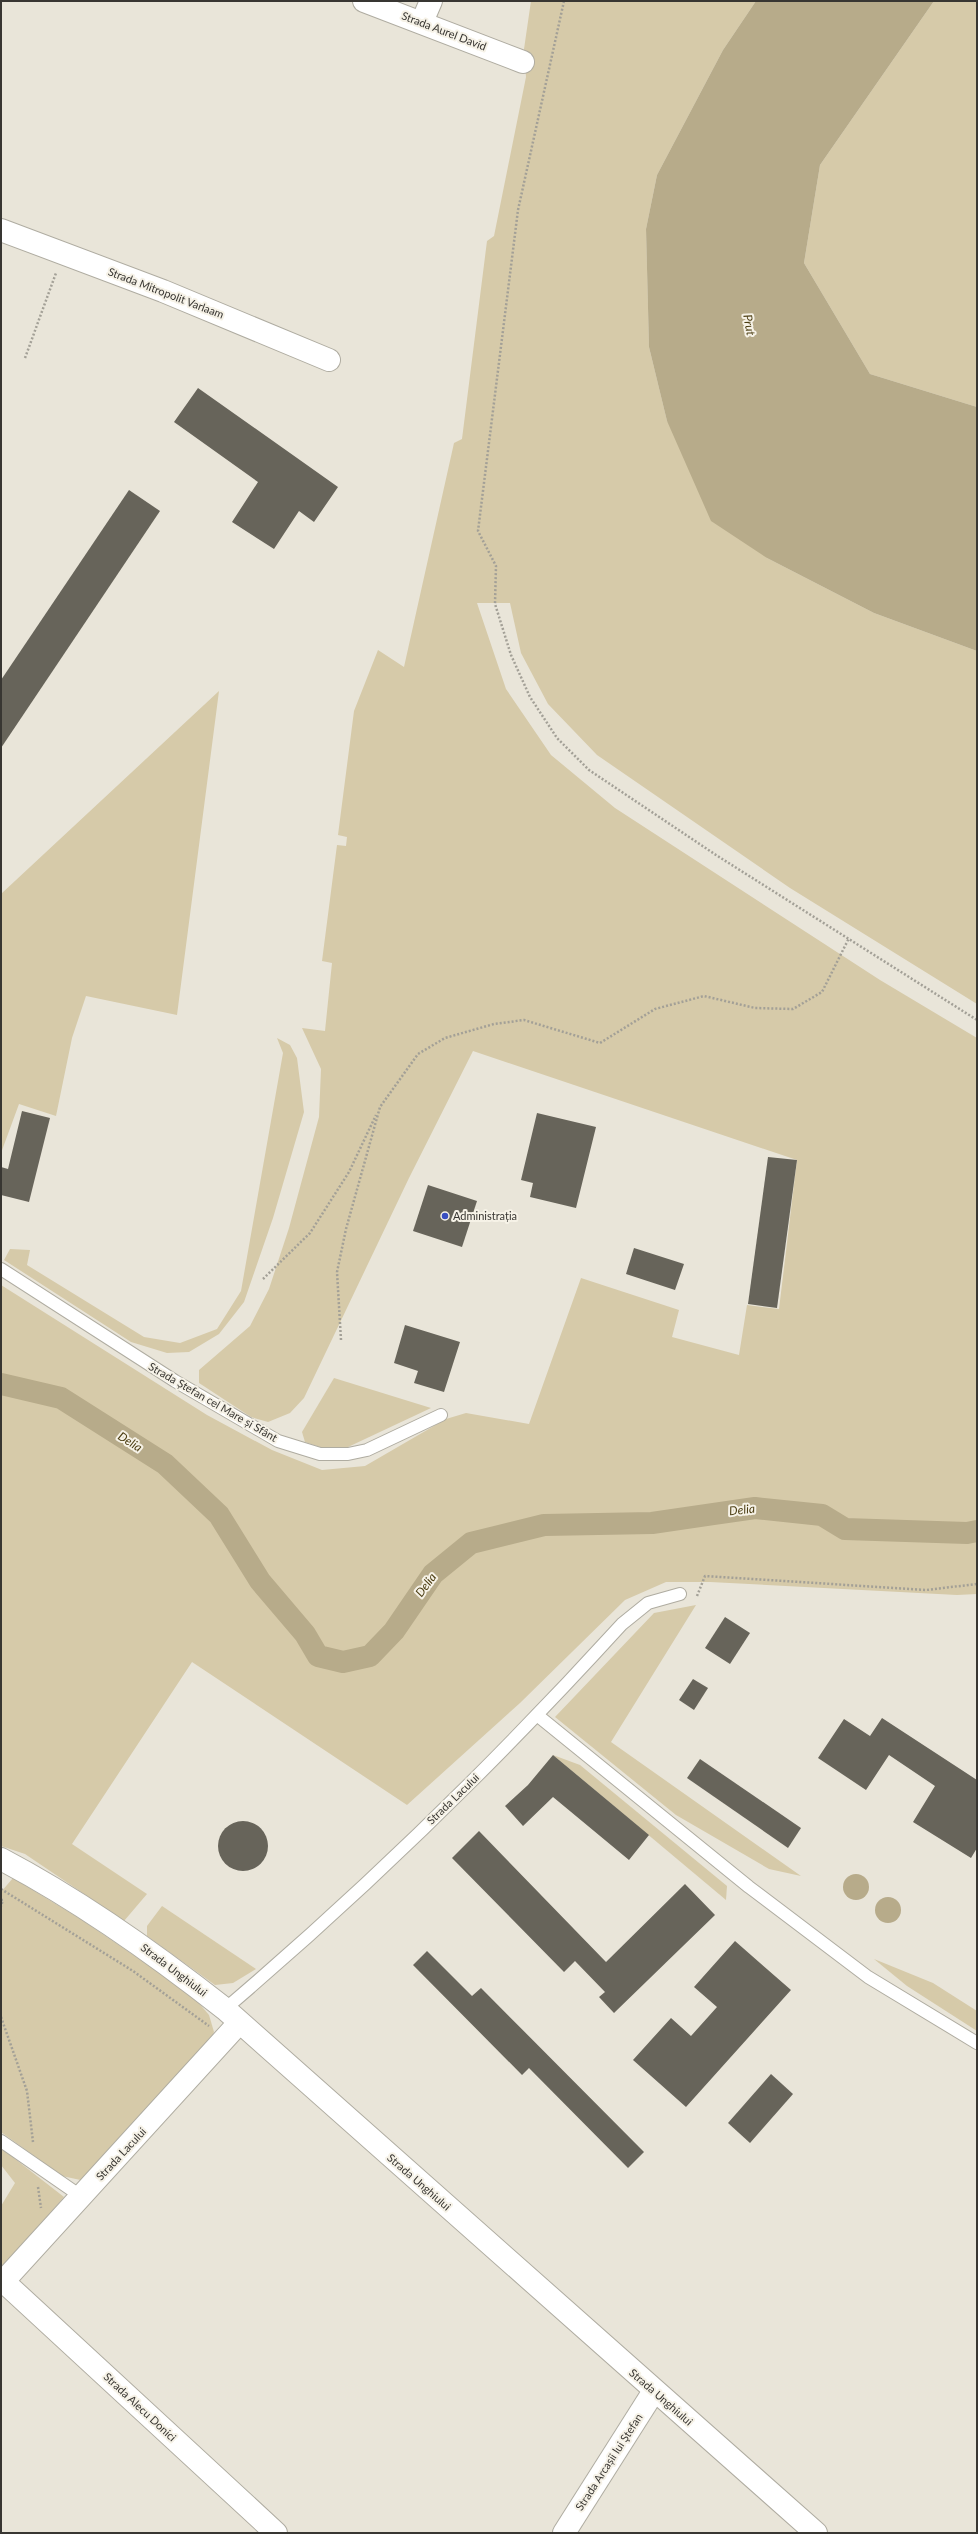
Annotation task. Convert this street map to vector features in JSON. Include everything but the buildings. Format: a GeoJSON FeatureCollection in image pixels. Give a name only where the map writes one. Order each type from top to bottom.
{"type":"FeatureCollection","features":[{"type":"Feature","properties":{"kind":"street","name":"Strada Aurel David"},"geometry":{"type":"LineString","coordinates":[[364,1],[523,62]]}},
{"type":"Feature","properties":{"kind":"street"},"geometry":{"type":"LineString","coordinates":[[422,22],[431,1]]}},
{"type":"Feature","properties":{"kind":"street","name":"Strada Mitropolit Varlaam"},"geometry":{"type":"LineString","coordinates":[[1,230],[163,291],[329,360]]}},
{"type":"Feature","properties":{"kind":"street","name":"Strada Unghiului"},"geometry":{"type":"LineString","coordinates":[[1,1859],[84,1907],[179,1973],[230,2024],[816,2533]]}},
{"type":"Feature","properties":{"kind":"street","name":"Strada Lacului"},"geometry":{"type":"LineString","coordinates":[[2,2282],[82,2197],[230,2024]]}},
{"type":"Feature","properties":{"kind":"street","name":"Strada Alecu Donici"},"geometry":{"type":"LineString","coordinates":[[2,2282],[274,2532]]}},
{"type":"Feature","properties":{"kind":"street","name":"Strada Arcașii lui Ştefan"},"geometry":{"type":"LineString","coordinates":[[564,2533],[654,2391]]}},
{"type":"Feature","properties":{"kind":"lane","name":"Strada Ștefan cel Mare și Sfânt"},"geometry":{"type":"LineString","coordinates":[[1,1270],[175,1381],[278,1441],[320,1454],[348,1454],[367,1450],[441,1415]]}},
{"type":"Feature","properties":{"kind":"lane","name":"Strada Lacului"},"geometry":{"type":"LineString","coordinates":[[230,2024],[288,1956],[454,1799],[537,1715],[622,1624],[648,1603],[680,1594]]}},
{"type":"Feature","properties":{"kind":"lane"},"geometry":{"type":"LineString","coordinates":[[537,1715],[800,1926],[868,1977],[977,2043]]}},
{"type":"Feature","properties":{"kind":"lane"},"geometry":{"type":"LineString","coordinates":[[1,2141],[36,2163],[82,2197]]}},
{"type":"Feature","properties":{"kind":"path"},"geometry":{"type":"LineString","coordinates":[[564,1],[518,210],[478,531],[496,566],[496,604],[511,655],[530,697],[558,738],[589,770],[716,855],[977,1020]]}},
{"type":"Feature","properties":{"kind":"path"},"geometry":{"type":"LineString","coordinates":[[25,358],[63,253]]}},
{"type":"Feature","properties":{"kind":"path"},"geometry":{"type":"LineString","coordinates":[[262,1278],[310,1233],[349,1172],[380,1107],[418,1054],[445,1038],[494,1024],[524,1020],[600,1043],[655,1009],[704,996],[755,1008],[792,1009],[822,992],[849,938]]}},
{"type":"Feature","properties":{"kind":"path"},"geometry":{"type":"LineString","coordinates":[[340,1340],[337,1272],[346,1229],[380,1107]]}},
{"type":"Feature","properties":{"kind":"path"},"geometry":{"type":"LineString","coordinates":[[697,1596],[705,1576],[926,1590],[977,1584]]}},
{"type":"Feature","properties":{"kind":"path"},"geometry":{"type":"LineString","coordinates":[[1,1889],[133,1971],[230,2024]]}},
{"type":"Feature","properties":{"kind":"path"},"geometry":{"type":"LineString","coordinates":[[1,1900],[3,1900],[1,1906]]}},
{"type":"Feature","properties":{"kind":"path"},"geometry":{"type":"LineString","coordinates":[[1,2017],[27,2091],[44,2236]]}},
{"type":"Feature","properties":{"kind":"shaded area"},"geometry":{"type":"Polygon","coordinates":[[[531,1],[756,1],[723,50],[657,175],[646,229],[649,347],[667,421],[767,558],[874,613],[977,651],[977,1004],[790,888],[597,755],[548,704],[521,653],[510,603],[477,603],[506,689],[551,755],[615,808],[880,980],[977,1038],[977,1594],[957,1595],[710,1582],[666,1582],[625,1600],[520,1703],[407,1805],[192,1662],[72,1844],[147,1894],[124,1921],[25,1854],[1,1846],[1,1285],[207,1415],[272,1450],[322,1470],[365,1466],[446,1419],[466,1413],[529,1424],[581,1278],[679,1310],[672,1337],[739,1355],[747,1305],[779,1309],[797,1160],[473,1051],[409,1178],[304,1398],[290,1413],[268,1422],[251,1417],[199,1383],[199,1370],[250,1326],[269,1289],[289,1228],[319,1117],[321,1069],[302,1028],[325,1031],[332,963],[322,961],[337,845],[346,846],[347,837],[338,835],[354,711],[378,650],[404,667],[454,443],[462,439],[487,241],[494,236],[526,77],[524,49],[531,1]]]}},
{"type":"Feature","properties":{"kind":"shaded area"},"geometry":{"type":"Polygon","coordinates":[[[934,1],[977,1],[977,407],[870,374],[804,263],[820,165],[934,1]]]}},
{"type":"Feature","properties":{"kind":"shaded area"},"geometry":{"type":"Polygon","coordinates":[[[219,691],[177,1015],[86,996],[72,1038],[56,1116],[19,1104],[1,1153],[1,894],[219,691]]]}},
{"type":"Feature","properties":{"kind":"shaded area"},"geometry":{"type":"Polygon","coordinates":[[[277,1038],[290,1045],[297,1058],[304,1112],[273,1218],[244,1302],[219,1334],[189,1352],[167,1353],[131,1342],[4,1260],[10,1249],[30,1250],[27,1265],[144,1337],[180,1343],[217,1329],[241,1291],[283,1053],[277,1038]]]}},
{"type":"Feature","properties":{"kind":"shaded area"},"geometry":{"type":"Polygon","coordinates":[[[334,1378],[431,1408],[348,1447],[320,1447],[305,1442],[302,1432],[334,1378]]]}},
{"type":"Feature","properties":{"kind":"shaded area"},"geometry":{"type":"Polygon","coordinates":[[[696,1605],[611,1742],[801,1876],[769,1869],[676,1815],[555,1717],[654,1613],[696,1605]]]}},
{"type":"Feature","properties":{"kind":"shaded area"},"geometry":{"type":"Polygon","coordinates":[[[553,1755],[580,1765],[727,1886],[726,1900],[553,1755]]]}},
{"type":"Feature","properties":{"kind":"shaded area"},"geometry":{"type":"Polygon","coordinates":[[[13,1878],[82,1920],[192,1995],[209,2015],[214,2032],[211,2039],[85,2181],[62,2176],[1,2132],[1,1892],[13,1878]]]}},
{"type":"Feature","properties":{"kind":"shaded area"},"geometry":{"type":"Polygon","coordinates":[[[162,1906],[256,1969],[233,1983],[215,1985],[147,1936],[147,1926],[162,1906]]]}},
{"type":"Feature","properties":{"kind":"shaded area"},"geometry":{"type":"Polygon","coordinates":[[[874,1959],[933,1983],[977,2011],[977,2031],[907,1986],[874,1959]]]}},
{"type":"Feature","properties":{"kind":"shaded area"},"geometry":{"type":"Polygon","coordinates":[[[1,2148],[64,2197],[1,2271],[1,2206],[15,2183],[1,2165],[1,2148]]]}},
{"type":"Feature","properties":{"kind":"water","name":"Prut"},"geometry":{"type":"Polygon","coordinates":[[[756,1],[934,1],[820,165],[804,263],[870,374],[977,407],[977,651],[874,613],[767,558],[711,521],[667,421],[649,347],[646,229],[657,175],[723,50],[756,1]]]}},
{"type":"Feature","properties":{"kind":"water"},"geometry":{"type":"Polygon","coordinates":[[[856,1874],[865,1878],[869,1887],[865,1896],[856,1900],[847,1896],[843,1887],[847,1878],[856,1874]]]}},
{"type":"Feature","properties":{"kind":"water"},"geometry":{"type":"Polygon","coordinates":[[[888,1897],[897,1901],[901,1910],[897,1919],[888,1923],[879,1919],[875,1910],[879,1901],[888,1897]]]}},
{"type":"Feature","properties":{"kind":"waterway","name":"Delia"},"geometry":{"type":"LineString","coordinates":[[1,1384],[61,1398],[165,1464],[219,1515],[260,1581],[305,1634],[318,1656],[343,1662],[370,1656],[394,1631],[433,1574],[471,1543],[544,1525],[652,1523],[755,1508],[822,1515],[845,1529],[967,1533],[977,1531]]}},
{"type":"Feature","properties":{"kind":"place","name":"Administrația"},"geometry":{"type":"Point","coordinates":[445,1216]}}]}
